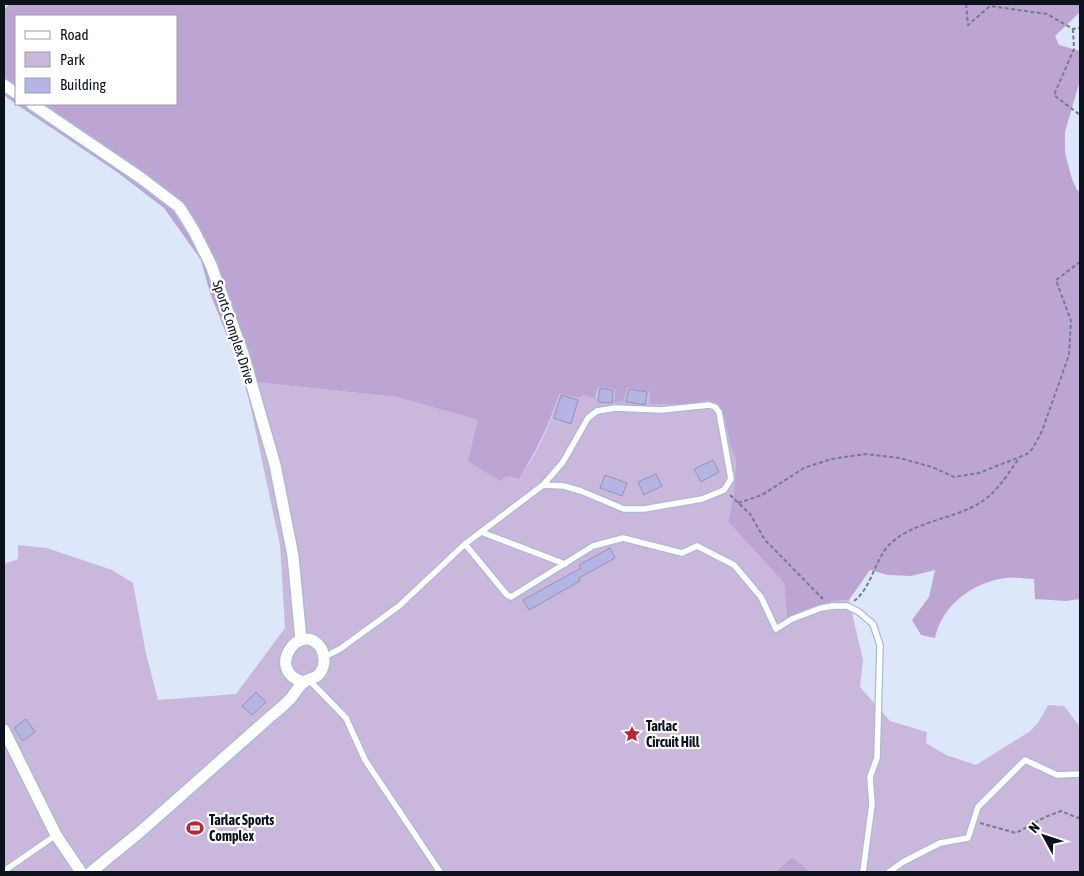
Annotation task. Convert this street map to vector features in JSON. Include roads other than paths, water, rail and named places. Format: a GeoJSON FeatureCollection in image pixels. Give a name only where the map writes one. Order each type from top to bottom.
{"type":"FeatureCollection","features":[{"type":"Feature","properties":{"kind":"street"},"geometry":{"type":"LineString","coordinates":[[4,85],[15,92]]}},
{"type":"Feature","properties":{"kind":"street","name":"Sports Complex Drive"},"geometry":{"type":"LineString","coordinates":[[33,105],[141,178],[179,207],[194,231],[211,265],[243,354],[275,465],[293,556],[301,640]]}},
{"type":"Feature","properties":{"kind":"street"},"geometry":{"type":"LineString","coordinates":[[91,872],[140,832],[290,700],[307,681],[319,674],[324,663],[323,652],[312,640],[301,640],[290,647],[285,663],[289,674],[298,680],[307,681]]}},
{"type":"Feature","properties":{"kind":"street"},"geometry":{"type":"LineString","coordinates":[[4,730],[56,835],[81,872]]}},
{"type":"Feature","properties":{"kind":"lane"},"geometry":{"type":"LineString","coordinates":[[324,657],[340,649],[398,606],[465,544],[543,485],[563,462],[588,418],[596,410],[615,408],[661,410],[709,404],[719,412],[731,479],[724,490],[702,499],[644,510],[624,509],[564,486],[543,485]]}},
{"type":"Feature","properties":{"kind":"lane"},"geometry":{"type":"LineString","coordinates":[[481,532],[565,564]]}},
{"type":"Feature","properties":{"kind":"lane"},"geometry":{"type":"LineString","coordinates":[[465,544],[507,594],[511,596],[593,546],[623,538],[682,553],[697,546],[734,565],[761,597],[776,630],[792,619],[821,608],[833,606],[847,606],[873,624],[880,645],[877,758],[870,777],[872,804],[863,872]]}},
{"type":"Feature","properties":{"kind":"lane"},"geometry":{"type":"LineString","coordinates":[[307,681],[346,718],[365,760],[440,872]]}},
{"type":"Feature","properties":{"kind":"lane"},"geometry":{"type":"LineString","coordinates":[[889,872],[903,862],[940,843],[968,838],[978,806],[1025,760],[1057,775],[1080,774]]}},
{"type":"Feature","properties":{"kind":"lane"},"geometry":{"type":"LineString","coordinates":[[4,871],[56,835]]}},
{"type":"Feature","properties":{"kind":"place","name":"Tarlac Circuit Hill"},"geometry":{"type":"Point","coordinates":[632,734]}},
{"type":"Feature","properties":{"kind":"place","name":"Tarlac Sports Complex"},"geometry":{"type":"Point","coordinates":[195,828]}}]}
